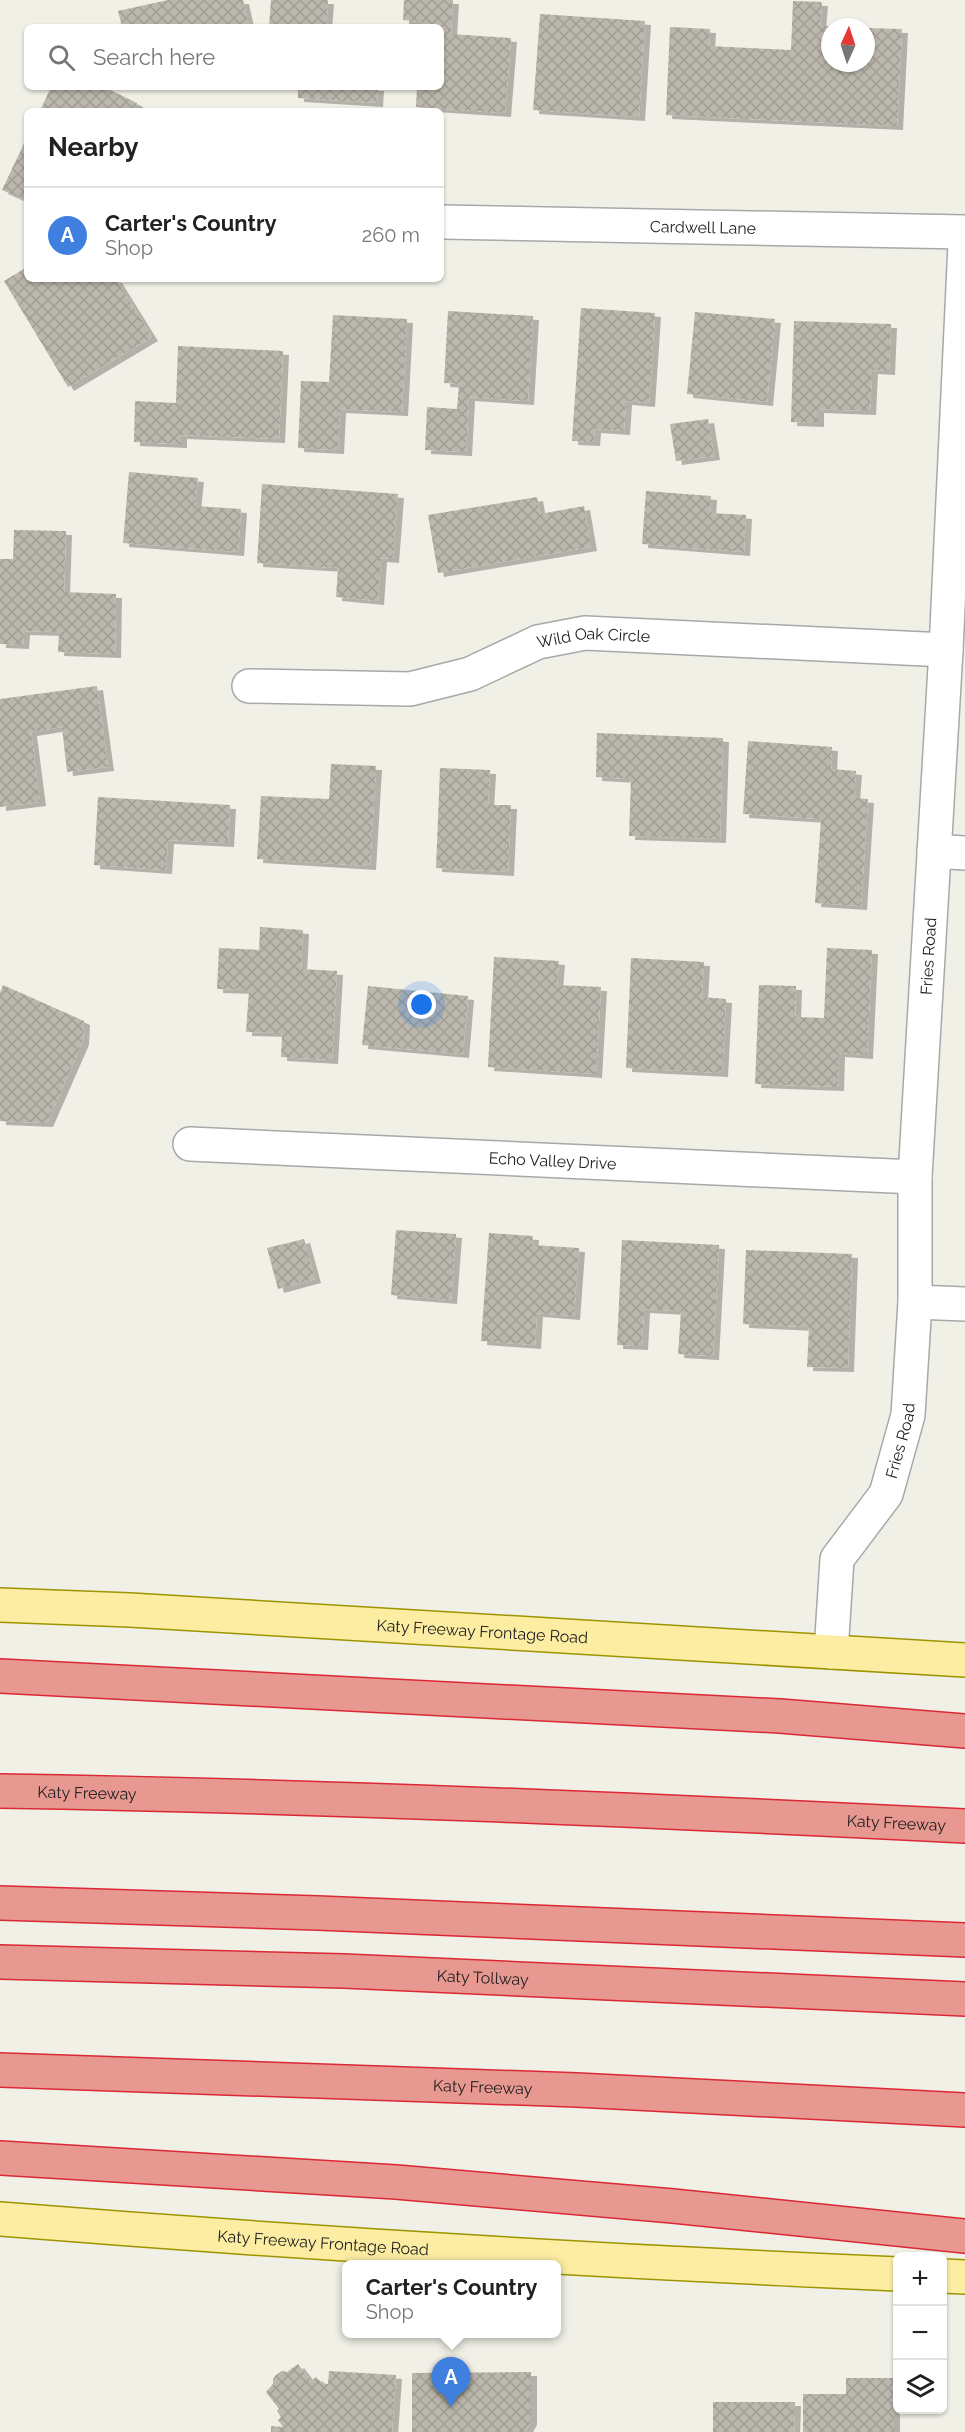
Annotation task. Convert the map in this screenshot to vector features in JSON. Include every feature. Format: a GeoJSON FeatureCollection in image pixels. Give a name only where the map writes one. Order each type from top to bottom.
{"type":"FeatureCollection","features":[{"type":"Feature","properties":{"kind":"highway"},"geometry":{"type":"LineString","coordinates":[[0,1676],[780,1716],[965,1731]]}},
{"type":"Feature","properties":{"kind":"highway","name":"Katy Freeway"},"geometry":{"type":"LineString","coordinates":[[0,1791],[333,1798],[631,1809],[965,1826]]}},
{"type":"Feature","properties":{"kind":"highway"},"geometry":{"type":"LineString","coordinates":[[0,1903],[342,1914],[965,1940]]}},
{"type":"Feature","properties":{"kind":"highway","name":"Katy Tollway"},"geometry":{"type":"LineString","coordinates":[[0,1962],[356,1972],[965,1999]]}},
{"type":"Feature","properties":{"kind":"highway","name":"Katy Freeway"},"geometry":{"type":"LineString","coordinates":[[0,2070],[554,2089],[965,2110]]}},
{"type":"Feature","properties":{"kind":"highway"},"geometry":{"type":"LineString","coordinates":[[0,2158],[407,2183],[672,2206],[965,2236]]}},
{"type":"Feature","properties":{"kind":"main road","name":"Katy Freeway Frontage Road"},"geometry":{"type":"LineString","coordinates":[[0,1605],[130,1610],[965,1660]]}},
{"type":"Feature","properties":{"kind":"main road","name":"Katy Freeway Frontage Road"},"geometry":{"type":"LineString","coordinates":[[0,2219],[244,2239],[661,2264],[893,2274]]}},
{"type":"Feature","properties":{"kind":"main road"},"geometry":{"type":"LineString","coordinates":[[947,2276],[965,2277]]}},
{"type":"Feature","properties":{"kind":"street","name":"Cardwell Lane"},"geometry":{"type":"LineString","coordinates":[[444,222],[965,232]]}},
{"type":"Feature","properties":{"kind":"street","name":"Fries Road"},"geometry":{"type":"LineString","coordinates":[[831,1652],[837,1559],[886,1494],[908,1415],[915,1302],[915,1177],[950,852],[946,650],[965,244]]}},
{"type":"Feature","properties":{"kind":"street","name":"Wild Oak Circle"},"geometry":{"type":"LineString","coordinates":[[249,686],[410,689],[470,674],[538,642],[585,633],[946,650]]}},
{"type":"Feature","properties":{"kind":"street","name":"Echo Valley Drive"},"geometry":{"type":"LineString","coordinates":[[190,1144],[915,1177]]}},
{"type":"Feature","properties":{"kind":"street"},"geometry":{"type":"LineString","coordinates":[[915,1302],[965,1304]]}},
{"type":"Feature","properties":{"kind":"building"},"geometry":{"type":"Polygon","coordinates":[[[168,0],[243,0],[248,24],[121,24],[118,11],[168,0]]]}},
{"type":"Feature","properties":{"kind":"building"},"geometry":{"type":"Polygon","coordinates":[[[271,0],[328,0],[326,24],[269,24],[271,0]]]}},
{"type":"Feature","properties":{"kind":"building"},"geometry":{"type":"Polygon","coordinates":[[[404,0],[453,0],[451,34],[511,38],[505,113],[416,107],[417,90],[444,90],[444,24],[422,24],[422,22],[403,20],[404,0]]]}},
{"type":"Feature","properties":{"kind":"building"},"geometry":{"type":"Polygon","coordinates":[[[793,1],[822,2],[821,72],[875,72],[875,28],[902,29],[897,126],[666,115],[670,27],[710,29],[709,46],[791,50],[793,1]]]}},
{"type":"Feature","properties":{"kind":"building"},"geometry":{"type":"Polygon","coordinates":[[[540,14],[645,21],[639,117],[533,110],[540,14]]]}},
{"type":"Feature","properties":{"kind":"building"},"geometry":{"type":"Polygon","coordinates":[[[50,90],[110,90],[137,103],[135,108],[41,108],[50,90]]]}},
{"type":"Feature","properties":{"kind":"building"},"geometry":{"type":"Polygon","coordinates":[[[298,90],[378,90],[377,103],[298,98],[298,90]]]}},
{"type":"Feature","properties":{"kind":"building"},"geometry":{"type":"Polygon","coordinates":[[[24,143],[24,200],[2,190],[24,143]]]}},
{"type":"Feature","properties":{"kind":"building"},"geometry":{"type":"Polygon","coordinates":[[[24,269],[24,282],[118,282],[152,337],[68,387],[4,281],[24,269]]]}},
{"type":"Feature","properties":{"kind":"building"},"geometry":{"type":"Polygon","coordinates":[[[581,308],[655,313],[649,403],[626,401],[624,431],[595,429],[594,442],[572,441],[581,308]]]}},
{"type":"Feature","properties":{"kind":"building"},"geometry":{"type":"Polygon","coordinates":[[[448,311],[533,316],[528,401],[469,397],[466,452],[425,450],[427,407],[457,409],[459,384],[444,383],[448,311]]]}},
{"type":"Feature","properties":{"kind":"building"},"geometry":{"type":"Polygon","coordinates":[[[695,312],[775,319],[767,402],[687,394],[695,312]]]}},
{"type":"Feature","properties":{"kind":"building"},"geometry":{"type":"Polygon","coordinates":[[[333,315],[407,319],[402,412],[340,409],[338,450],[298,448],[301,381],[329,382],[333,315]]]}},
{"type":"Feature","properties":{"kind":"building"},"geometry":{"type":"Polygon","coordinates":[[[794,321],[891,324],[889,371],[872,370],[870,411],[818,409],[818,423],[791,422],[794,321]]]}},
{"type":"Feature","properties":{"kind":"building"},"geometry":{"type":"Polygon","coordinates":[[[178,346],[283,351],[279,439],[181,435],[181,444],[134,442],[135,401],[176,403],[178,346]]]}},
{"type":"Feature","properties":{"kind":"building"},"geometry":{"type":"Polygon","coordinates":[[[708,419],[714,456],[676,461],[670,424],[708,419]]]}},
{"type":"Feature","properties":{"kind":"building"},"geometry":{"type":"Polygon","coordinates":[[[129,472],[198,478],[195,506],[241,509],[238,552],[123,543],[129,472]]]}},
{"type":"Feature","properties":{"kind":"building"},"geometry":{"type":"Polygon","coordinates":[[[262,484],[398,494],[393,559],[381,558],[378,601],[336,597],[338,568],[257,563],[262,484]]]}},
{"type":"Feature","properties":{"kind":"building"},"geometry":{"type":"Polygon","coordinates":[[[646,491],[711,496],[710,513],[746,515],[744,552],[642,544],[646,491]]]}},
{"type":"Feature","properties":{"kind":"building"},"geometry":{"type":"Polygon","coordinates":[[[537,497],[540,514],[584,506],[591,547],[438,573],[428,515],[537,497]]]}},
{"type":"Feature","properties":{"kind":"building"},"geometry":{"type":"Polygon","coordinates":[[[14,530],[66,531],[64,592],[116,594],[115,654],[58,652],[59,632],[24,631],[23,645],[0,644],[0,559],[13,559],[14,530]]]}},
{"type":"Feature","properties":{"kind":"building"},"geometry":{"type":"Polygon","coordinates":[[[97,686],[108,767],[67,772],[62,727],[31,732],[40,802],[0,807],[0,699],[97,686]]]}},
{"type":"Feature","properties":{"kind":"building"},"geometry":{"type":"Polygon","coordinates":[[[597,733],[723,738],[720,839],[629,836],[631,779],[596,777],[597,733]]]}},
{"type":"Feature","properties":{"kind":"building"},"geometry":{"type":"Polygon","coordinates":[[[748,741],[832,747],[831,769],[856,771],[854,798],[868,799],[861,906],[815,903],[821,819],[743,814],[748,741]]]}},
{"type":"Feature","properties":{"kind":"building"},"geometry":{"type":"Polygon","coordinates":[[[331,764],[376,766],[370,866],[257,859],[261,796],[329,799],[331,764]]]}},
{"type":"Feature","properties":{"kind":"building"},"geometry":{"type":"Polygon","coordinates":[[[440,768],[490,770],[488,805],[511,805],[508,872],[436,868],[440,768]]]}},
{"type":"Feature","properties":{"kind":"building"},"geometry":{"type":"Polygon","coordinates":[[[98,797],[230,805],[228,843],[168,840],[166,870],[94,865],[98,797]]]}},
{"type":"Feature","properties":{"kind":"building"},"geometry":{"type":"Polygon","coordinates":[[[260,927],[303,930],[301,969],[337,971],[332,1060],[281,1057],[282,1033],[246,1032],[249,990],[217,989],[219,948],[259,950],[260,927]]]}},
{"type":"Feature","properties":{"kind":"building"},"geometry":{"type":"Polygon","coordinates":[[[827,948],[872,950],[867,1055],[839,1053],[838,1087],[755,1084],[759,985],[796,986],[795,1017],[824,1018],[827,948]]]}},
{"type":"Feature","properties":{"kind":"building"},"geometry":{"type":"Polygon","coordinates":[[[494,957],[559,961],[557,985],[601,987],[596,1074],[488,1067],[494,957]]]}},
{"type":"Feature","properties":{"kind":"building"},"geometry":{"type":"Polygon","coordinates":[[[631,958],[704,962],[702,997],[726,999],[722,1073],[626,1068],[631,958]]]}},
{"type":"Feature","properties":{"kind":"building"},"geometry":{"type":"Polygon","coordinates":[[[3,985],[84,1021],[83,1041],[47,1123],[0,1121],[0,993],[3,985]]]}},
{"type":"Feature","properties":{"kind":"building"},"geometry":{"type":"Polygon","coordinates":[[[368,986],[468,996],[463,1054],[362,1045],[368,986]]]}},
{"type":"Feature","properties":{"kind":"building"},"geometry":{"type":"Polygon","coordinates":[[[396,1230],[456,1234],[451,1300],[391,1295],[396,1230]]]}},
{"type":"Feature","properties":{"kind":"building"},"geometry":{"type":"Polygon","coordinates":[[[489,1233],[533,1236],[532,1245],[579,1248],[574,1316],[537,1313],[535,1345],[481,1341],[489,1233]]]}},
{"type":"Feature","properties":{"kind":"building"},"geometry":{"type":"Polygon","coordinates":[[[304,1239],[315,1279],[278,1289],[267,1248],[304,1239]]]}},
{"type":"Feature","properties":{"kind":"building"},"geometry":{"type":"Polygon","coordinates":[[[622,1240],[719,1245],[713,1356],[678,1354],[681,1311],[644,1309],[642,1346],[617,1345],[622,1240]]]}},
{"type":"Feature","properties":{"kind":"building"},"geometry":{"type":"Polygon","coordinates":[[[746,1250],[852,1254],[848,1368],[807,1367],[809,1327],[743,1324],[746,1250]]]}},
{"type":"Feature","properties":{"kind":"building"},"geometry":{"type":"Polygon","coordinates":[[[298,2364],[311,2381],[316,2377],[322,2383],[328,2384],[329,2371],[396,2375],[392,2432],[271,2432],[271,2426],[283,2427],[278,2420],[281,2417],[277,2411],[279,2409],[266,2392],[273,2384],[276,2375],[282,2371],[287,2372],[298,2364]]]}},
{"type":"Feature","properties":{"kind":"building"},"geometry":{"type":"Polygon","coordinates":[[[531,2372],[531,2421],[525,2432],[412,2432],[412,2373],[531,2372]]]}},
{"type":"Feature","properties":{"kind":"building"},"geometry":{"type":"Polygon","coordinates":[[[846,2378],[893,2378],[894,2432],[803,2432],[803,2394],[846,2394],[846,2378]]]}},
{"type":"Feature","properties":{"kind":"building"},"geometry":{"type":"Polygon","coordinates":[[[713,2402],[795,2402],[794,2432],[713,2432],[713,2402]]]}},
{"type":"Feature","properties":{"kind":"place","name":"Carter's Country"},"geometry":{"type":"Point","coordinates":[451,2407]}}]}
